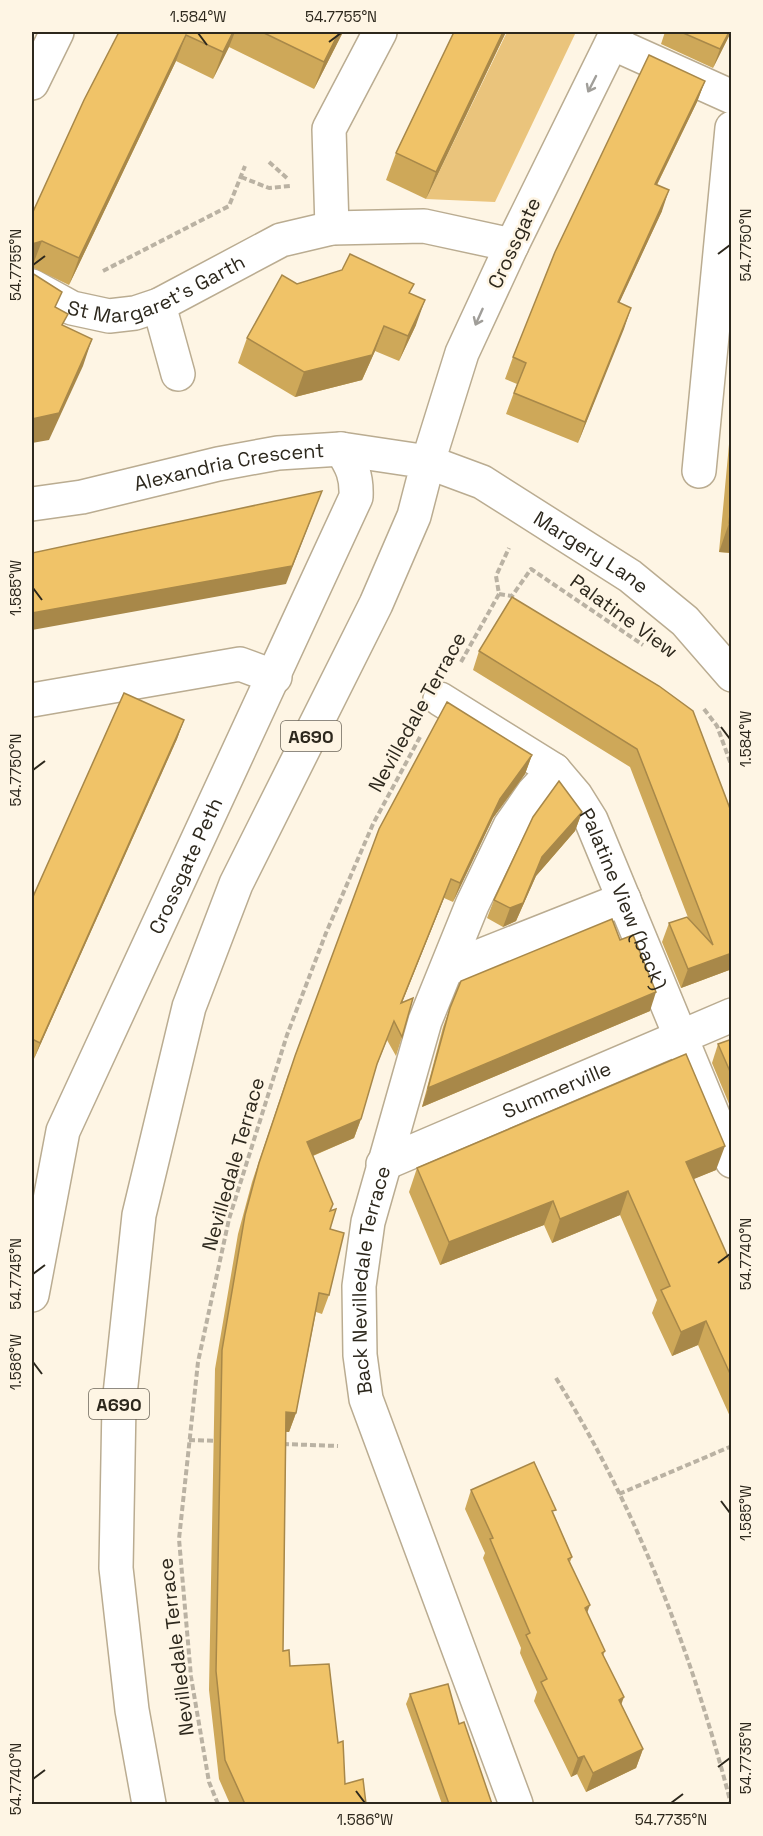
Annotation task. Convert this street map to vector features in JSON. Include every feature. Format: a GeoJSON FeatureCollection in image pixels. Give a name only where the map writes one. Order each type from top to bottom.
{"type":"FeatureCollection","features":[{"type":"Feature","properties":{"kind":"main road"},"geometry":{"type":"LineString","coordinates":[[32,83],[57,32]]}},
{"type":"Feature","properties":{"kind":"main road"},"geometry":{"type":"LineString","coordinates":[[332,228],[329,129],[380,32]]}},
{"type":"Feature","properties":{"kind":"main road"},"geometry":{"type":"LineString","coordinates":[[615,37],[732,97]]}},
{"type":"Feature","properties":{"kind":"main road","name":"Crossgate"},"geometry":{"type":"LineString","coordinates":[[428,462],[462,353],[512,245],[615,37]]}},
{"type":"Feature","properties":{"kind":"main road"},"geometry":{"type":"LineString","coordinates":[[699,471],[732,128]]}},
{"type":"Feature","properties":{"kind":"main road","name":"St Margaret's Garth"},"geometry":{"type":"LineString","coordinates":[[32,286],[72,308],[109,316],[135,313],[159,305],[281,240],[332,228],[424,226],[512,245]]}},
{"type":"Feature","properties":{"kind":"main road"},"geometry":{"type":"LineString","coordinates":[[159,305],[178,374]]}},
{"type":"Feature","properties":{"kind":"main road","name":"Alexandria Crescent"},"geometry":{"type":"LineString","coordinates":[[32,504],[82,497],[218,464],[278,453],[341,449],[428,462]]}},
{"type":"Feature","properties":{"kind":"main road","name":"Crossgate Peth"},"geometry":{"type":"LineString","coordinates":[[32,1295],[63,1131],[275,677],[356,497],[357,480],[354,468],[341,449]]}},
{"type":"Feature","properties":{"kind":"main road","name":"Margery Lane"},"geometry":{"type":"LineString","coordinates":[[428,462],[482,482],[630,576],[685,621],[732,675]]}},
{"type":"Feature","properties":{"kind":"main road","name":"A690"},"geometry":{"type":"LineString","coordinates":[[149,1804],[132,1710],[116,1568],[118,1404],[139,1215],[189,1007],[232,895],[376,604],[414,516],[428,462]]}},
{"type":"Feature","properties":{"kind":"main road"},"geometry":{"type":"LineString","coordinates":[[32,700],[240,664],[275,677]]}},
{"type":"Feature","properties":{"kind":"main road","name":"Palatine View (back)"},"geometry":{"type":"LineString","coordinates":[[440,699],[554,770],[576,795],[591,820],[732,1161]]}},
{"type":"Feature","properties":{"kind":"main road","name":"Back Nevilledale Terrace"},"geometry":{"type":"LineString","coordinates":[[516,1804],[366,1399],[360,1355],[359,1286],[368,1222],[425,1022],[472,905],[510,826],[533,793],[554,770]]}},
{"type":"Feature","properties":{"kind":"main road"},"geometry":{"type":"LineString","coordinates":[[447,969],[624,899]]}},
{"type":"Feature","properties":{"kind":"main road","name":"Summerville"},"geometry":{"type":"LineString","coordinates":[[383,1164],[732,1015]]}},
{"type":"Feature","properties":{"kind":"path"},"geometry":{"type":"LineString","coordinates":[[269,162],[296,185]]}},
{"type":"Feature","properties":{"kind":"path"},"geometry":{"type":"LineString","coordinates":[[93,275],[229,206],[245,166]]}},
{"type":"Feature","properties":{"kind":"path"},"geometry":{"type":"LineString","coordinates":[[241,177],[269,188]]}},
{"type":"Feature","properties":{"kind":"path"},"geometry":{"type":"LineString","coordinates":[[500,594],[496,576],[510,544]]}},
{"type":"Feature","properties":{"kind":"path","name":"Palatine View"},"geometry":{"type":"LineString","coordinates":[[500,594],[512,596],[531,569],[649,649]]}},
{"type":"Feature","properties":{"kind":"path","name":"Nevilledale Terrace"},"geometry":{"type":"LineString","coordinates":[[218,1804],[209,1782],[191,1677],[180,1550],[198,1362],[229,1219],[287,1035],[326,933],[373,824],[500,594]]}},
{"type":"Feature","properties":{"kind":"path"},"geometry":{"type":"LineString","coordinates":[[703,708],[717,726],[732,767]]}},
{"type":"Feature","properties":{"kind":"path"},"geometry":{"type":"LineString","coordinates":[[556,1378],[594,1440],[663,1590],[707,1713],[731,1804]]}},
{"type":"Feature","properties":{"kind":"path"},"geometry":{"type":"LineString","coordinates":[[189,1440],[224,1442]]}},
{"type":"Feature","properties":{"kind":"path"},"geometry":{"type":"LineString","coordinates":[[281,1444],[384,1448]]}},
{"type":"Feature","properties":{"kind":"path"},"geometry":{"type":"LineString","coordinates":[[619,1494],[732,1446]]}},
{"type":"Feature","properties":{"kind":"shaded area"},"geometry":{"type":"Polygon","coordinates":[[[507,32],[576,32],[495,202],[426,199],[507,32]]]}},
{"type":"Feature","properties":{"kind":"building"},"geometry":{"type":"Polygon","coordinates":[[[119,32],[233,32],[223,52],[186,35],[79,258],[42,241],[32,244],[32,214],[84,100],[119,32]]]}},
{"type":"Feature","properties":{"kind":"building"},"geometry":{"type":"Polygon","coordinates":[[[262,32],[339,32],[324,62],[262,32]]]}},
{"type":"Feature","properties":{"kind":"building"},"geometry":{"type":"Polygon","coordinates":[[[454,32],[503,32],[436,172],[396,153],[454,32]]]}},
{"type":"Feature","properties":{"kind":"building"},"geometry":{"type":"Polygon","coordinates":[[[681,32],[729,32],[720,49],[681,32]]]}},
{"type":"Feature","properties":{"kind":"building"},"geometry":{"type":"Polygon","coordinates":[[[649,55],[705,81],[655,184],[669,190],[618,302],[631,308],[585,422],[514,393],[526,363],[513,357],[555,252],[649,55]]]}},
{"type":"Feature","properties":{"kind":"building"},"geometry":{"type":"Polygon","coordinates":[[[350,254],[414,284],[409,293],[425,300],[408,336],[384,326],[372,355],[304,372],[247,338],[282,275],[297,284],[342,270],[350,254]]]}},
{"type":"Feature","properties":{"kind":"building"},"geometry":{"type":"Polygon","coordinates":[[[32,273],[62,292],[55,307],[68,314],[62,325],[92,339],[59,413],[32,419],[32,273]]]}},
{"type":"Feature","properties":{"kind":"building"},"geometry":{"type":"Polygon","coordinates":[[[322,491],[292,566],[32,613],[32,553],[322,491]]]}},
{"type":"Feature","properties":{"kind":"building"},"geometry":{"type":"Polygon","coordinates":[[[732,498],[732,523],[729,523],[732,498]]]}},
{"type":"Feature","properties":{"kind":"building"},"geometry":{"type":"Polygon","coordinates":[[[512,597],[659,686],[693,711],[732,814],[732,953],[688,969],[669,923],[687,917],[713,945],[637,749],[479,651],[512,597]]]}},
{"type":"Feature","properties":{"kind":"building"},"geometry":{"type":"Polygon","coordinates":[[[124,693],[184,720],[40,1043],[32,1039],[32,899],[124,693]]]}},
{"type":"Feature","properties":{"kind":"building"},"geometry":{"type":"Polygon","coordinates":[[[447,702],[532,755],[500,799],[460,883],[451,879],[401,1003],[413,998],[402,1037],[394,1021],[377,1064],[361,1119],[307,1142],[333,1204],[330,1211],[336,1209],[330,1229],[344,1233],[329,1295],[319,1293],[296,1413],[286,1412],[283,1651],[289,1650],[290,1666],[329,1664],[338,1743],[343,1741],[345,1784],[363,1779],[366,1804],[245,1804],[225,1760],[216,1671],[222,1350],[245,1215],[259,1163],[295,1056],[379,829],[447,702]]]}},
{"type":"Feature","properties":{"kind":"building"},"geometry":{"type":"Polygon","coordinates":[[[559,781],[582,812],[542,857],[523,903],[510,908],[494,900],[533,817],[559,781]]]}},
{"type":"Feature","properties":{"kind":"building"},"geometry":{"type":"Polygon","coordinates":[[[612,919],[620,940],[633,935],[656,992],[428,1088],[450,1008],[461,981],[612,919]]]}},
{"type":"Feature","properties":{"kind":"building"},"geometry":{"type":"Polygon","coordinates":[[[732,1039],[732,1076],[718,1044],[732,1039]]]}},
{"type":"Feature","properties":{"kind":"building"},"geometry":{"type":"Polygon","coordinates":[[[686,1054],[725,1146],[686,1162],[732,1266],[732,1378],[706,1321],[681,1332],[661,1290],[670,1286],[628,1191],[560,1219],[553,1201],[449,1242],[417,1168],[686,1054]]]}},
{"type":"Feature","properties":{"kind":"building"},"geometry":{"type":"Polygon","coordinates":[[[534,1462],[556,1510],[552,1511],[572,1557],[568,1559],[590,1605],[585,1608],[605,1651],[602,1653],[624,1697],[619,1700],[643,1749],[593,1773],[584,1756],[578,1758],[541,1682],[547,1679],[526,1635],[530,1633],[490,1539],[493,1538],[471,1490],[534,1462]]]}},
{"type":"Feature","properties":{"kind":"building"},"geometry":{"type":"Polygon","coordinates":[[[448,1684],[459,1724],[464,1722],[492,1804],[449,1804],[410,1694],[448,1684]]]}}]}
